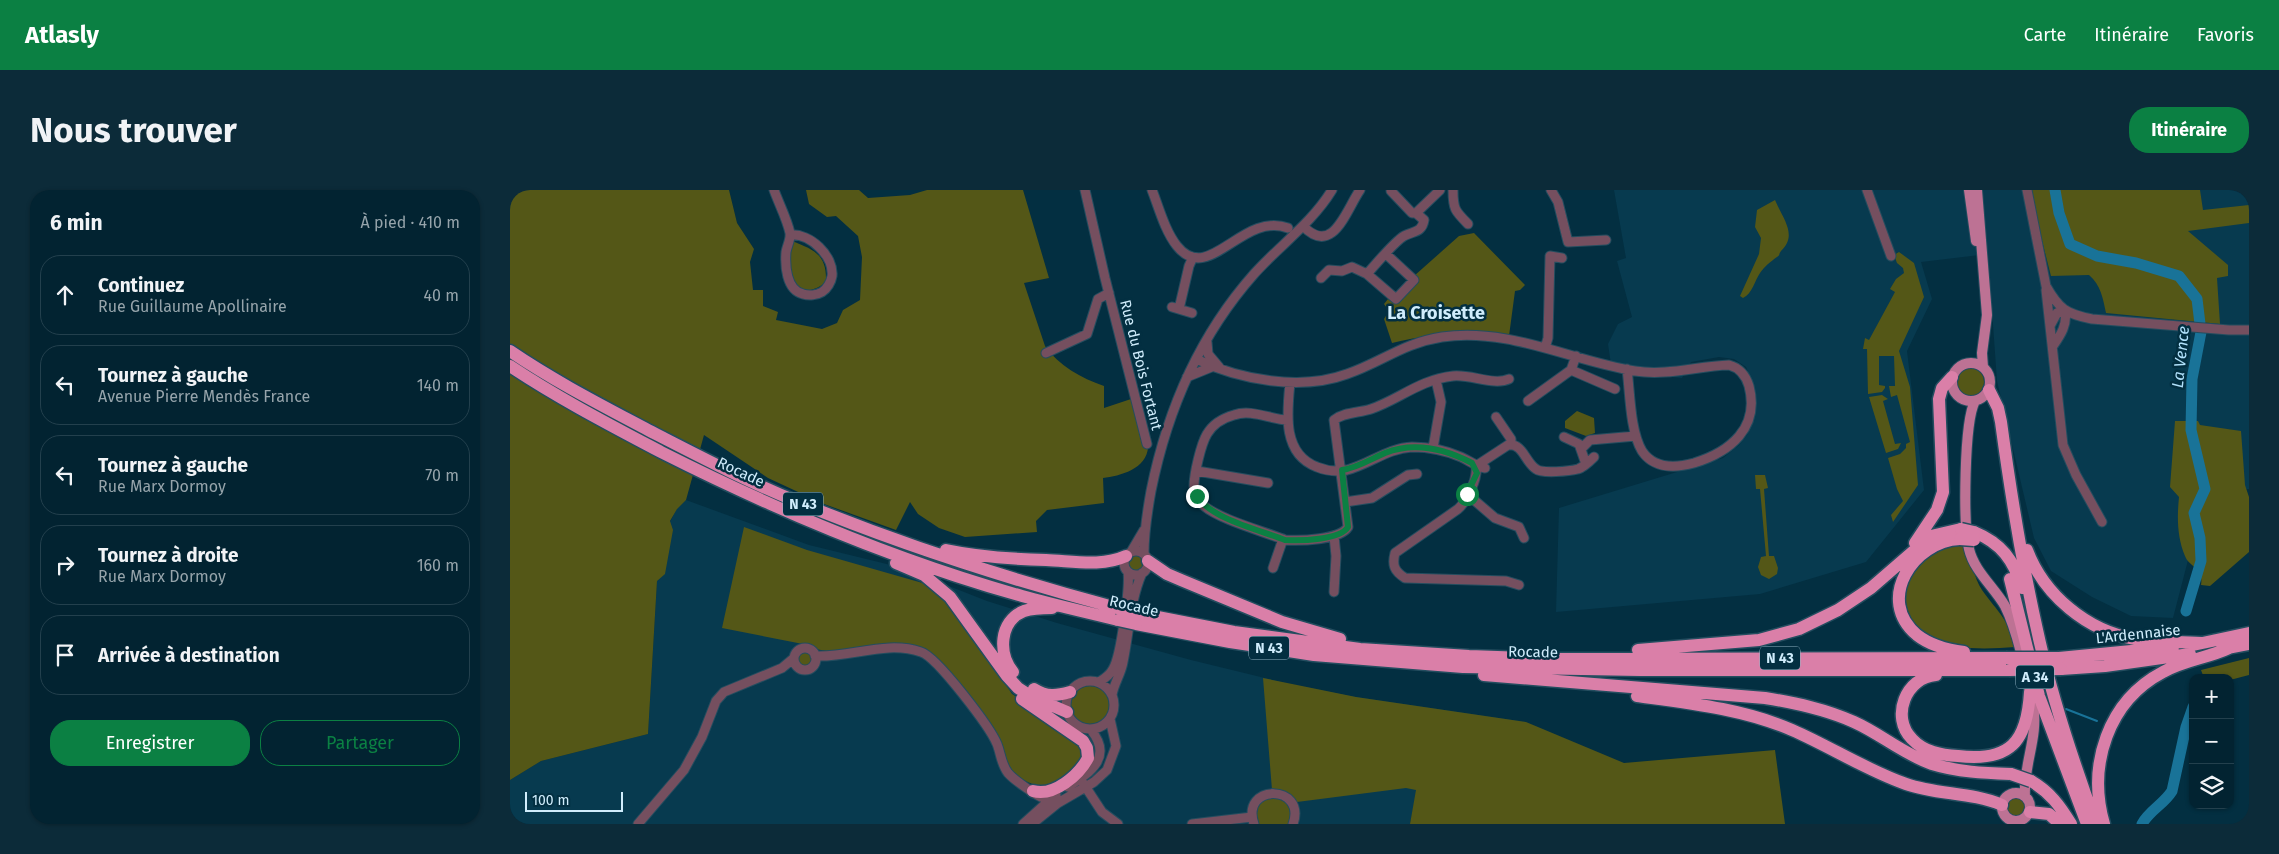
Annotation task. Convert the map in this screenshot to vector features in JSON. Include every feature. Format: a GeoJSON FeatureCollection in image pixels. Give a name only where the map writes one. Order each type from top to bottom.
{"type":"FeatureCollection","features":[{"type":"Feature","properties":{"kind":"highway","name":"N 43"},"geometry":{"type":"LineString","coordinates":[[510,351],[607,408],[723,468],[796,502],[874,532],[1117,614],[1234,632],[1386,651],[1553,659],[2008,664]]}},
{"type":"Feature","properties":{"kind":"highway","name":"Rocade"},"geometry":{"type":"LineString","coordinates":[[510,366],[600,420],[717,480],[820,526],[948,573],[1022,596],[1117,614]]}},
{"type":"Feature","properties":{"kind":"highway"},"geometry":{"type":"LineString","coordinates":[[1897,564],[1922,534],[1937,510],[1943,492],[1939,399],[1942,388],[1952,377]]}},
{"type":"Feature","properties":{"kind":"highway"},"geometry":{"type":"LineString","coordinates":[[1988,390],[1998,408],[2028,586],[2050,681],[2064,731],[2095,824]]}},
{"type":"Feature","properties":{"kind":"highway"},"geometry":{"type":"LineString","coordinates":[[2015,510],[2025,545],[2038,572],[2058,597],[2077,614],[2104,629],[2133,639],[2201,643]]}},
{"type":"Feature","properties":{"kind":"highway"},"geometry":{"type":"LineString","coordinates":[[820,526],[924,575],[960,608],[1018,688],[1032,698],[1066,712]]}},
{"type":"Feature","properties":{"kind":"highway"},"geometry":{"type":"LineString","coordinates":[[874,532],[971,556],[1109,562],[1129,554]]}},
{"type":"Feature","properties":{"kind":"highway"},"geometry":{"type":"LineString","coordinates":[[1897,564],[1931,536],[1960,534],[1990,538],[2011,560],[2019,578],[2043,681],[2057,726],[2095,824]]}},
{"type":"Feature","properties":{"kind":"highway","name":"L'Ardennaise"},"geometry":{"type":"LineString","coordinates":[[1960,534],[1928,549],[1907,570],[1901,585],[1899,600],[1903,616],[1908,626],[1917,636],[1930,644],[2008,664]]}},
{"type":"Feature","properties":{"kind":"highway","name":"A 34"},"geometry":{"type":"LineString","coordinates":[[1974,536],[2000,558],[2008,572],[2014,589],[2039,696],[2086,824]]}},
{"type":"Feature","properties":{"kind":"highway"},"geometry":{"type":"LineString","coordinates":[[1146,558],[1157,568],[1181,580],[1282,622],[1386,651]]}},
{"type":"Feature","properties":{"kind":"highway","name":"N 43"},"geometry":{"type":"LineString","coordinates":[[1553,659],[1596,652],[1699,646],[1759,640],[1799,629],[1838,610],[1870,588],[1897,564]]}},
{"type":"Feature","properties":{"kind":"highway"},"geometry":{"type":"LineString","coordinates":[[1070,692],[1056,696],[1047,695],[1022,682],[1014,674],[1004,656],[1003,640],[1008,625],[1016,616],[1034,608],[1117,614]]}},
{"type":"Feature","properties":{"kind":"highway","name":"Rocade"},"geometry":{"type":"LineString","coordinates":[[1137,618],[1230,642],[1305,654],[1463,668],[1975,670]]}},
{"type":"Feature","properties":{"kind":"highway","name":"L'Ardennaise"},"geometry":{"type":"LineString","coordinates":[[2060,663],[2201,643],[2249,633]]}},
{"type":"Feature","properties":{"kind":"highway","name":"L'Ardennaise"},"geometry":{"type":"LineString","coordinates":[[1975,670],[2008,664],[2149,661],[2249,644]]}},
{"type":"Feature","properties":{"kind":"highway","name":"L'Ardennaise"},"geometry":{"type":"LineString","coordinates":[[2104,824],[2098,800],[2098,767],[2103,747],[2120,711],[2132,695],[2163,672],[2179,664],[2213,656],[2229,648]]}},
{"type":"Feature","properties":{"kind":"highway"},"geometry":{"type":"LineString","coordinates":[[993,656],[1002,677],[1016,695],[1076,735],[1087,748],[1088,758],[1075,775],[1048,792],[1033,791]]}},
{"type":"Feature","properties":{"kind":"highway"},"geometry":{"type":"LineString","coordinates":[[1403,664],[1427,670],[1756,697],[1805,704],[1854,722],[1900,749],[1930,763],[1959,771],[2011,774],[2031,781],[2041,787],[2056,801],[2071,824]]}},
{"type":"Feature","properties":{"kind":"highway"},"geometry":{"type":"LineString","coordinates":[[1975,670],[1962,674],[1925,676],[1915,682],[1907,692],[1902,708],[1904,725],[1911,738],[1923,748],[1941,755],[1971,758],[1987,757],[2001,752],[2014,744],[2023,731],[2028,720],[2030,692]]}},
{"type":"Feature","properties":{"kind":"highway"},"geometry":{"type":"LineString","coordinates":[[1495,676],[1726,709],[1792,730],[1888,778],[1918,788],[1947,794],[1973,796],[2002,805]]}},
{"type":"Feature","properties":{"kind":"highway"},"geometry":{"type":"LineString","coordinates":[[2024,819],[2049,814],[2060,824]]}},
{"type":"Feature","properties":{"kind":"main road"},"geometry":{"type":"LineString","coordinates":[[1969,190],[1984,287]]}},
{"type":"Feature","properties":{"kind":"main road"},"geometry":{"type":"LineString","coordinates":[[1962,399],[1975,401],[1981,399],[1988,390],[1990,380],[1983,367],[1983,343],[1986,325],[1977,190]]}},
{"type":"Feature","properties":{"kind":"main road"},"geometry":{"type":"LineString","coordinates":[[1983,343],[1967,363],[1958,368],[1952,377],[1953,390],[1962,399],[1968,429],[1966,521],[1969,550],[1975,563],[2001,599],[2010,616],[2030,692],[2034,724],[2030,753],[2024,783],[2025,796],[2030,803],[2024,819],[2009,822],[2003,814],[2002,805],[2005,798],[2012,794],[2030,753]]}},
{"type":"Feature","properties":{"kind":"main road"},"geometry":{"type":"LineString","coordinates":[[1967,363],[1983,367]]}},
{"type":"Feature","properties":{"kind":"main road"},"geometry":{"type":"LineString","coordinates":[[1968,429],[1975,401]]}},
{"type":"Feature","properties":{"kind":"main road"},"geometry":{"type":"LineString","coordinates":[[2012,794],[2025,796]]}},
{"type":"Feature","properties":{"kind":"street"},"geometry":{"type":"LineString","coordinates":[[774,190],[790,235],[786,251],[788,278],[794,288],[801,294],[812,295],[821,292],[828,286],[832,277],[831,264],[824,252],[815,244],[797,235],[790,235]]}},
{"type":"Feature","properties":{"kind":"street","name":"Rue du Bois Fortant"},"geometry":{"type":"LineString","coordinates":[[1086,190],[1109,293],[1147,444]]}},
{"type":"Feature","properties":{"kind":"street"},"geometry":{"type":"LineString","coordinates":[[1152,190],[1170,236],[1186,255],[1193,257],[1206,258],[1217,253],[1256,228],[1270,224],[1288,228]]}},
{"type":"Feature","properties":{"kind":"street"},"geometry":{"type":"LineString","coordinates":[[1112,695],[1099,682],[1080,683],[1070,692],[1066,702],[1066,712],[1073,723],[1090,730],[1105,725],[1110,719],[1114,708],[1112,695],[1115,681],[1123,664],[1136,593],[1142,573],[1147,568],[1144,530],[1161,446],[1174,406],[1196,359],[1231,303],[1254,274],[1303,226],[1332,190]]}},
{"type":"Feature","properties":{"kind":"street"},"geometry":{"type":"LineString","coordinates":[[1303,226],[1319,236],[1335,231],[1342,224],[1360,190]]}},
{"type":"Feature","properties":{"kind":"street"},"geometry":{"type":"LineString","coordinates":[[1416,213],[1440,190]]}},
{"type":"Feature","properties":{"kind":"street"},"geometry":{"type":"LineString","coordinates":[[1453,190],[1453,205],[1456,212],[1468,224]]}},
{"type":"Feature","properties":{"kind":"street"},"geometry":{"type":"LineString","coordinates":[[1551,190],[1558,202],[1568,242],[1606,240]]}},
{"type":"Feature","properties":{"kind":"street"},"geometry":{"type":"LineString","coordinates":[[1867,190],[1891,256]]}},
{"type":"Feature","properties":{"kind":"street"},"geometry":{"type":"LineString","coordinates":[[2027,190],[2046,286],[2064,447],[2076,475],[2102,522]]}},
{"type":"Feature","properties":{"kind":"street"},"geometry":{"type":"LineString","coordinates":[[1367,274],[1404,236],[1415,234],[1423,226],[1424,220],[1416,213],[1412,213],[1391,191]]}},
{"type":"Feature","properties":{"kind":"street"},"geometry":{"type":"LineString","coordinates":[[1321,278],[1330,270],[1342,271],[1352,267],[1367,274],[1396,299],[1414,280],[1386,254]]}},
{"type":"Feature","properties":{"kind":"street"},"geometry":{"type":"LineString","coordinates":[[1545,348],[1548,338],[1550,256],[1562,258]]}},
{"type":"Feature","properties":{"kind":"street"},"geometry":{"type":"LineString","coordinates":[[1192,313],[1175,308],[1188,266],[1193,257]]}},
{"type":"Feature","properties":{"kind":"street"},"geometry":{"type":"LineString","coordinates":[[2046,286],[2064,310],[2073,315],[2086,318],[2249,330]]}},
{"type":"Feature","properties":{"kind":"street","name":"Rue du Bois Fortant"},"geometry":{"type":"LineString","coordinates":[[1046,353],[1087,334],[1098,300],[1109,293]]}},
{"type":"Feature","properties":{"kind":"street"},"geometry":{"type":"LineString","coordinates":[[2050,325],[2057,313],[2064,310]]}},
{"type":"Feature","properties":{"kind":"street"},"geometry":{"type":"LineString","coordinates":[[2052,346],[2063,329],[2066,315],[2064,310]]}},
{"type":"Feature","properties":{"kind":"street"},"geometry":{"type":"LineString","coordinates":[[2063,329],[2086,318]]}},
{"type":"Feature","properties":{"kind":"street"},"geometry":{"type":"LineString","coordinates":[[1196,359],[1217,367],[1264,379],[1290,383],[1327,380],[1348,374],[1399,349],[1418,342],[1442,337],[1485,336],[1545,348],[1627,369],[1653,373],[1674,372],[1693,368],[1699,370],[1729,365],[1736,367],[1742,372],[1747,381],[1751,402],[1746,426],[1732,445],[1716,456],[1681,466],[1667,466],[1653,461],[1643,453],[1636,436],[1627,369]]}},
{"type":"Feature","properties":{"kind":"street"},"geometry":{"type":"LineString","coordinates":[[1207,341],[1208,354],[1217,367]]}},
{"type":"Feature","properties":{"kind":"street"},"geometry":{"type":"LineString","coordinates":[[1528,401],[1571,370],[1576,356]]}},
{"type":"Feature","properties":{"kind":"street"},"geometry":{"type":"LineString","coordinates":[[1187,377],[1217,367]]}},
{"type":"Feature","properties":{"kind":"street"},"geometry":{"type":"LineString","coordinates":[[1571,370],[1614,389]]}},
{"type":"Feature","properties":{"kind":"street"},"geometry":{"type":"LineString","coordinates":[[1287,420],[1248,413],[1225,418],[1207,433],[1202,445],[1194,486],[1203,505],[1214,512],[1283,539],[1295,541],[1340,535],[1348,527],[1334,420],[1339,416],[1370,409],[1420,384],[1436,380],[1454,376],[1475,377],[1501,382],[1509,379]]}},
{"type":"Feature","properties":{"kind":"street"},"geometry":{"type":"LineString","coordinates":[[1433,448],[1441,402],[1436,380]]}},
{"type":"Feature","properties":{"kind":"street"},"geometry":{"type":"LineString","coordinates":[[1290,383],[1287,420],[1294,447],[1304,459],[1326,470],[1349,469],[1387,452],[1410,447],[1433,448],[1462,458],[1480,467]]}},
{"type":"Feature","properties":{"kind":"street"},"geometry":{"type":"LineString","coordinates":[[1496,417],[1511,438],[1511,445]]}},
{"type":"Feature","properties":{"kind":"street"},"geometry":{"type":"LineString","coordinates":[[1564,436],[1579,444],[1586,464]]}},
{"type":"Feature","properties":{"kind":"street"},"geometry":{"type":"LineString","coordinates":[[1581,449],[1590,440],[1636,436]]}},
{"type":"Feature","properties":{"kind":"street"},"geometry":{"type":"LineString","coordinates":[[1519,585],[1506,581],[1405,578],[1394,568],[1393,562],[1395,553],[1458,510],[1463,504],[1480,467],[1500,449],[1511,445],[1520,449],[1531,465],[1542,472],[1580,469],[1594,457]]}},
{"type":"Feature","properties":{"kind":"street"},"geometry":{"type":"LineString","coordinates":[[1197,471],[1268,483]]}},
{"type":"Feature","properties":{"kind":"street"},"geometry":{"type":"LineString","coordinates":[[1345,502],[1372,498],[1408,476],[1417,474]]}},
{"type":"Feature","properties":{"kind":"street"},"geometry":{"type":"LineString","coordinates":[[1467,494],[1495,518],[1519,527],[1524,538]]}},
{"type":"Feature","properties":{"kind":"street"},"geometry":{"type":"LineString","coordinates":[[1099,682],[1108,676],[1115,665],[1129,590],[1128,572],[1124,562],[1144,530]]}},
{"type":"Feature","properties":{"kind":"street"},"geometry":{"type":"LineString","coordinates":[[1334,536],[1336,556],[1334,592]]}},
{"type":"Feature","properties":{"kind":"street"},"geometry":{"type":"LineString","coordinates":[[1274,568],[1283,539]]}},
{"type":"Feature","properties":{"kind":"street"},"geometry":{"type":"LineString","coordinates":[[1129,554],[1138,551],[1146,558]]}},
{"type":"Feature","properties":{"kind":"street"},"geometry":{"type":"LineString","coordinates":[[1128,572],[1135,575],[1142,573]]}},
{"type":"Feature","properties":{"kind":"street"},"geometry":{"type":"LineString","coordinates":[[804,648],[811,650],[815,656],[815,663],[811,668],[803,670],[795,662],[797,651],[804,648]]}},
{"type":"Feature","properties":{"kind":"street"},"geometry":{"type":"LineString","coordinates":[[815,656],[874,648],[921,652],[929,656],[944,670],[990,732],[998,745],[1002,764],[1009,775],[1040,797],[1056,796]]}},
{"type":"Feature","properties":{"kind":"street"},"geometry":{"type":"LineString","coordinates":[[638,824],[684,770],[702,737],[716,701],[724,692],[795,662]]}},
{"type":"Feature","properties":{"kind":"street"},"geometry":{"type":"LineString","coordinates":[[1032,824],[1058,803],[1102,776],[1115,754],[1116,738],[1110,719]]}},
{"type":"Feature","properties":{"kind":"street"},"geometry":{"type":"LineString","coordinates":[[1023,824],[1056,796],[1090,772],[1099,758],[1100,745],[1090,730]]}},
{"type":"Feature","properties":{"kind":"street"},"geometry":{"type":"LineString","coordinates":[[1082,778],[1085,787],[1102,812],[1118,824]]}},
{"type":"Feature","properties":{"kind":"street"},"geometry":{"type":"LineString","coordinates":[[1192,824],[1253,820],[1255,803],[1266,794],[1280,794],[1287,797],[1294,809],[1293,824]]}},
{"type":"Feature","properties":{"kind":"shaded area"},"geometry":{"type":"Polygon","coordinates":[[[510,190],[729,190],[737,223],[754,249],[750,262],[753,290],[763,290],[763,306],[778,312],[776,320],[822,329],[837,323],[843,310],[860,300],[862,257],[858,236],[836,216],[827,217],[809,204],[806,190],[859,190],[868,198],[910,195],[927,190],[1023,190],[1049,278],[1024,283],[1045,346],[1057,360],[1071,370],[1104,386],[1104,408],[1137,397],[1147,436],[1148,447],[1146,455],[1143,461],[1132,470],[1103,478],[1104,503],[1047,510],[1036,521],[1037,532],[965,537],[939,528],[918,514],[910,502],[896,530],[824,504],[768,478],[704,435],[686,500],[677,509],[670,521],[673,530],[665,574],[657,581],[648,734],[541,761],[510,780],[510,190]]]}},
{"type":"Feature","properties":{"kind":"shaded area"},"geometry":{"type":"Polygon","coordinates":[[[1614,190],[2249,190],[2249,489],[2240,489],[2230,429],[2177,432],[2194,537],[2173,618],[2131,616],[2092,597],[2051,571],[2034,538],[1997,381],[1988,254],[1921,262],[1932,299],[1907,351],[1924,490],[1866,562],[1760,594],[1556,612],[1559,508],[1723,458],[1739,445],[1747,435],[1756,410],[1752,381],[1746,367],[1734,359],[1719,357],[1691,362],[1682,378],[1612,371],[1608,344],[1618,324],[1632,317],[1617,261],[1626,258],[1614,190]]]}},
{"type":"Feature","properties":{"kind":"shaded area"},"geometry":{"type":"Polygon","coordinates":[[[2032,190],[2200,190],[2203,210],[2249,205],[2249,223],[2188,231],[2228,265],[2228,276],[2217,278],[2220,324],[2106,313],[2099,288],[2089,275],[2051,276],[2036,217],[2032,190]]]}},
{"type":"Feature","properties":{"kind":"shaded area"},"geometry":{"type":"Polygon","coordinates":[[[1775,200],[1785,220],[1789,233],[1788,239],[1779,255],[1762,271],[1751,290],[1743,298],[1740,296],[1759,254],[1761,238],[1755,227],[1757,210],[1775,200]]]}},
{"type":"Feature","properties":{"kind":"shaded area"},"geometry":{"type":"Polygon","coordinates":[[[1474,233],[1525,285],[1520,290],[1515,291],[1509,336],[1450,334],[1392,343],[1384,319],[1389,311],[1384,304],[1388,299],[1396,304],[1419,282],[1414,276],[1459,236],[1474,233]]]}},
{"type":"Feature","properties":{"kind":"shaded area"},"geometry":{"type":"Polygon","coordinates":[[[792,241],[807,247],[818,255],[824,265],[826,282],[815,289],[806,290],[799,287],[794,281],[790,262],[792,241]]]}},
{"type":"Feature","properties":{"kind":"shaded area"},"geometry":{"type":"Polygon","coordinates":[[[1899,252],[1914,263],[1924,297],[1899,351],[1910,387],[1918,485],[1893,522],[1891,515],[1903,501],[1897,489],[1888,458],[1900,454],[1906,448],[1906,444],[1910,442],[1897,395],[1891,397],[1889,386],[1895,386],[1894,356],[1879,356],[1879,385],[1885,386],[1885,388],[1882,392],[1868,394],[1867,349],[1863,349],[1865,338],[1869,340],[1895,292],[1890,289],[1896,279],[1904,273],[1903,268],[1897,263],[1894,255],[1899,252]]]}},
{"type":"Feature","properties":{"kind":"shaded area"},"geometry":{"type":"Polygon","coordinates":[[[1970,368],[1980,372],[1984,382],[1980,392],[1970,396],[1960,392],[1956,382],[1960,372],[1970,368]]]}},
{"type":"Feature","properties":{"kind":"shaded area"},"geometry":{"type":"Polygon","coordinates":[[[1882,395],[1888,399],[1883,401],[1895,444],[1901,443],[1898,449],[1886,453],[1869,397],[1882,395]]]}},
{"type":"Feature","properties":{"kind":"shaded area"},"geometry":{"type":"Polygon","coordinates":[[[1577,411],[1594,418],[1595,433],[1586,436],[1565,428],[1565,421],[1577,411]]]}},
{"type":"Feature","properties":{"kind":"shaded area"},"geometry":{"type":"Polygon","coordinates":[[[2175,421],[2198,421],[2200,425],[2241,431],[2245,485],[2249,497],[2249,552],[2210,586],[2201,585],[2200,575],[2187,560],[2180,542],[2179,497],[2170,487],[2175,421]]]}},
{"type":"Feature","properties":{"kind":"shaded area"},"geometry":{"type":"Polygon","coordinates":[[[1755,475],[1765,475],[1768,488],[1764,489],[1769,556],[1774,556],[1778,568],[1777,574],[1769,579],[1761,575],[1758,567],[1761,557],[1766,556],[1760,489],[1756,489],[1755,475]]]}},
{"type":"Feature","properties":{"kind":"shaded area"},"geometry":{"type":"Polygon","coordinates":[[[686,500],[809,545],[903,568],[987,601],[1057,623],[1191,660],[1289,684],[1356,697],[1526,722],[1496,802],[1417,789],[1410,824],[510,824],[510,780],[541,761],[648,734],[657,581],[670,522],[677,508],[686,500]]]}},
{"type":"Feature","properties":{"kind":"shaded area"},"geometry":{"type":"Polygon","coordinates":[[[744,527],[807,550],[933,586],[948,598],[1012,694],[1077,738],[1084,760],[1051,788],[1023,780],[1008,766],[933,655],[918,647],[902,644],[885,644],[836,651],[821,650],[808,645],[722,628],[744,527]]]}},
{"type":"Feature","properties":{"kind":"shaded area"},"geometry":{"type":"Polygon","coordinates":[[[1958,544],[1966,545],[1979,585],[2006,622],[2015,647],[1983,648],[1952,645],[1932,638],[1920,630],[1912,619],[1907,608],[1905,595],[1907,582],[1912,570],[1920,560],[1932,552],[1958,544]]]}},
{"type":"Feature","properties":{"kind":"shaded area"},"geometry":{"type":"Polygon","coordinates":[[[1136,555],[1144,563],[1136,571],[1128,563],[1136,555]]]}},
{"type":"Feature","properties":{"kind":"shaded area"},"geometry":{"type":"Polygon","coordinates":[[[805,652],[810,654],[812,659],[810,664],[805,666],[800,664],[798,659],[800,654],[805,652]]]}},
{"type":"Feature","properties":{"kind":"shaded area"},"geometry":{"type":"Polygon","coordinates":[[[2249,658],[2249,675],[2234,679],[2234,674],[2202,674],[2201,670],[2249,658]]]}},
{"type":"Feature","properties":{"kind":"shaded area"},"geometry":{"type":"Polygon","coordinates":[[[1263,678],[1356,697],[1526,722],[1624,763],[1775,750],[1785,824],[1410,824],[1416,790],[1406,788],[1297,802],[1286,793],[1272,790],[1263,678]]]}},
{"type":"Feature","properties":{"kind":"shaded area"},"geometry":{"type":"Polygon","coordinates":[[[1090,686],[1103,692],[1109,705],[1103,718],[1090,724],[1077,718],[1071,705],[1077,692],[1090,686]]]}},
{"type":"Feature","properties":{"kind":"shaded area"},"geometry":{"type":"Polygon","coordinates":[[[1274,796],[1290,805],[1290,824],[1258,824],[1256,808],[1263,799],[1274,796]]]}},
{"type":"Feature","properties":{"kind":"shaded area"},"geometry":{"type":"Polygon","coordinates":[[[2012,798],[2020,798],[2025,803],[2023,814],[2012,816],[2007,811],[2007,803],[2012,798]]]}},
{"type":"Feature","properties":{"kind":"waterway","name":"La Vence"},"geometry":{"type":"LineString","coordinates":[[2055,190],[2059,213],[2070,244],[2097,256],[2136,263],[2179,276],[2197,299],[2201,332],[2192,379],[2191,430],[2205,489],[2194,513],[2200,538],[2201,561],[2186,611]]}},
{"type":"Feature","properties":{"kind":"waterway"},"geometry":{"type":"LineString","coordinates":[[2066,709],[2097,721]]}},
{"type":"Feature","properties":{"kind":"waterway","name":"La Vence"},"geometry":{"type":"LineString","coordinates":[[2142,824],[2172,791],[2189,718]]}},
{"type":"Feature","properties":{"kind":"district","name":"La Croisette"},"geometry":{"type":"Point","coordinates":[1436,313]}},
{"type":"Feature","properties":{"kind":"route"},"geometry":{"type":"LineString","coordinates":[[1197,496],[1203,505],[1214,512],[1285,540],[1295,541],[1340,535],[1348,527],[1342,470],[1349,469],[1387,452],[1410,447],[1428,447],[1447,451],[1476,466],[1477,473],[1467,494]]}}]}
